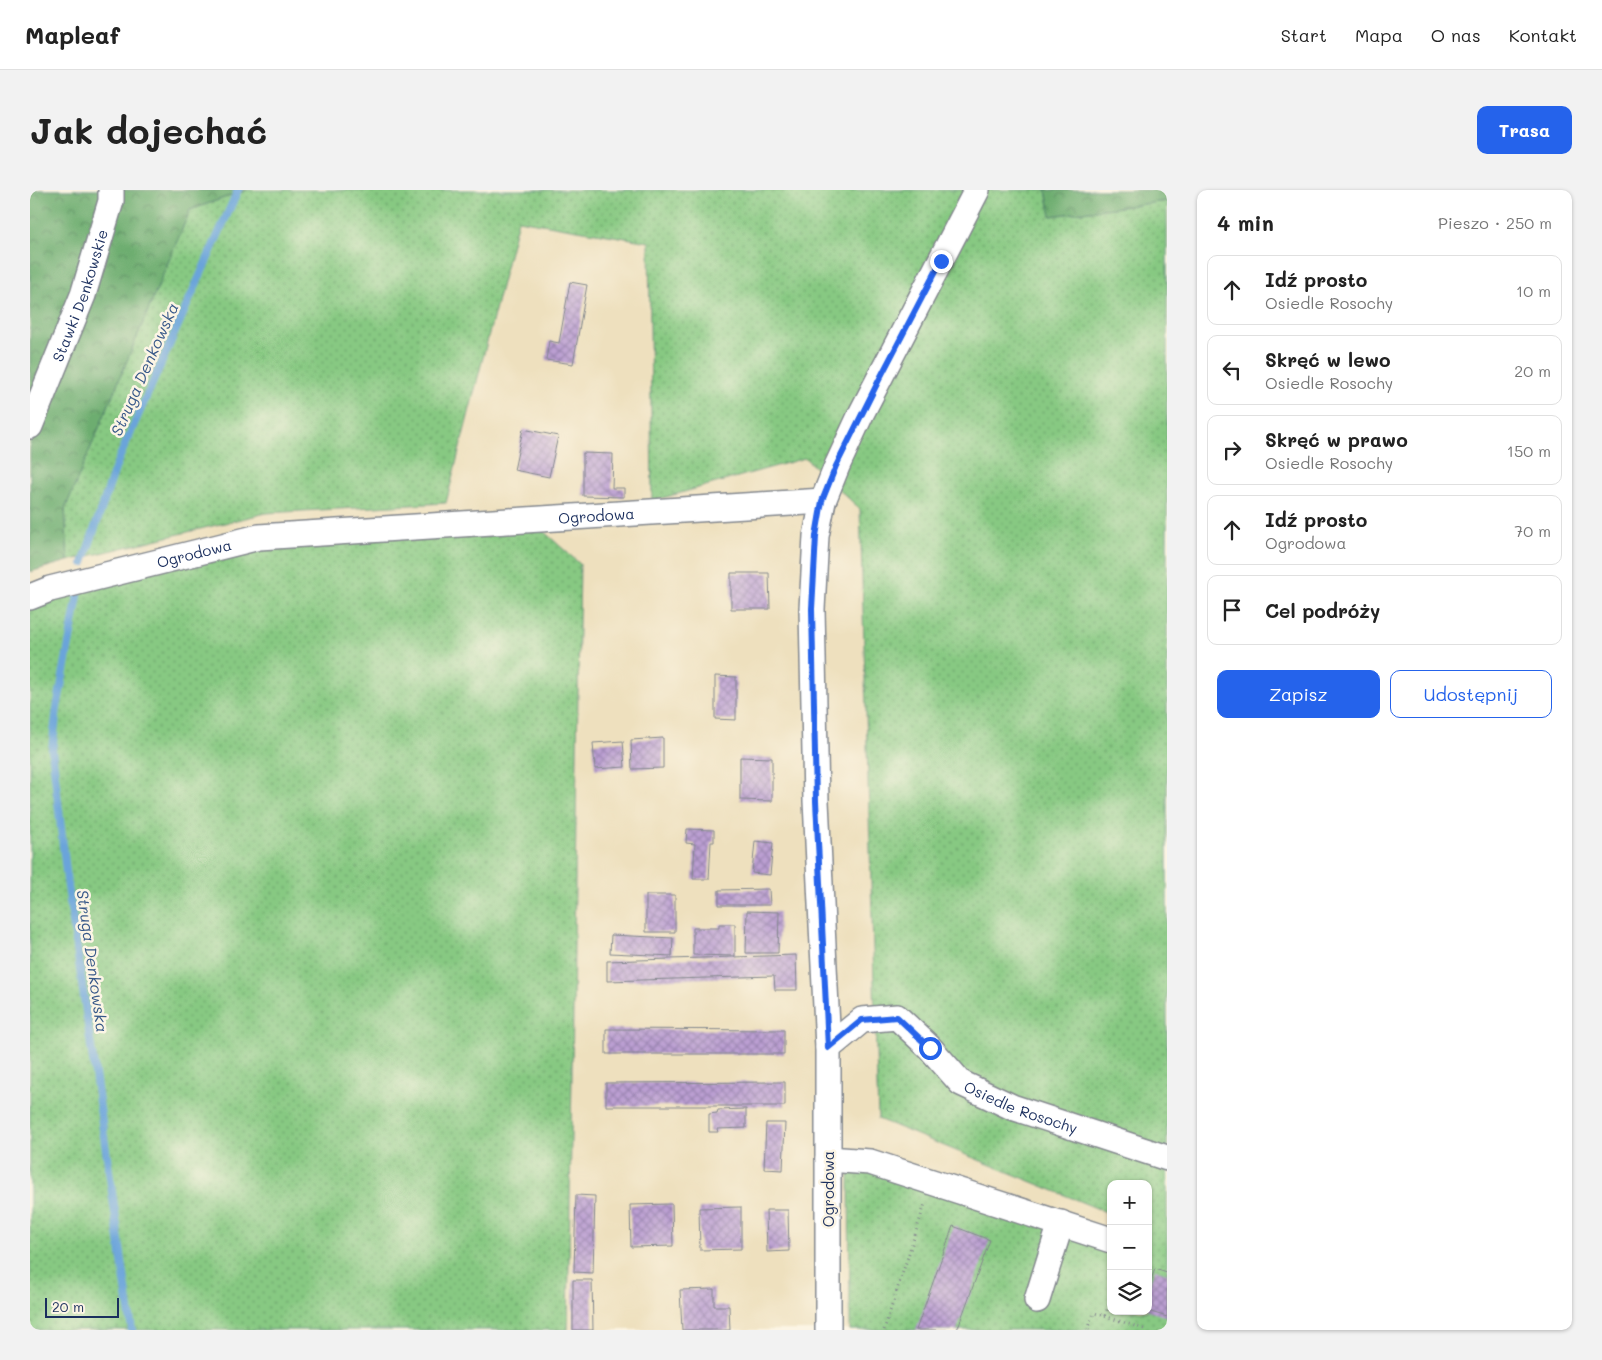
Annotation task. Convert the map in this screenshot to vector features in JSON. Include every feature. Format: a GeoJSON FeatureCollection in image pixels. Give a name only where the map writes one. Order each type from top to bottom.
{"type":"FeatureCollection","features":[{"type":"Feature","properties":{"kind":"street","name":"Stawki Denkowskie"},"geometry":{"type":"LineString","coordinates":[[30,426],[84,294],[111,201],[111,190]]}},
{"type":"Feature","properties":{"kind":"street"},"geometry":{"type":"LineString","coordinates":[[828,1048],[816,801],[812,609],[816,536],[822,501],[836,466],[861,414],[977,190]]}},
{"type":"Feature","properties":{"kind":"street","name":"Ogrodowa"},"geometry":{"type":"LineString","coordinates":[[30,597],[50,589],[260,537],[822,501]]}},
{"type":"Feature","properties":{"kind":"street","name":"Osiedle Rosochy"},"geometry":{"type":"LineString","coordinates":[[828,1048],[862,1020],[897,1017],[930,1048],[961,1083],[1012,1107],[1167,1158]]}},
{"type":"Feature","properties":{"kind":"street","name":"Ogrodowa"},"geometry":{"type":"LineString","coordinates":[[828,1048],[828,1330]]}},
{"type":"Feature","properties":{"kind":"street"},"geometry":{"type":"LineString","coordinates":[[828,1160],[870,1162],[1107,1239]]}},
{"type":"Feature","properties":{"kind":"street"},"geometry":{"type":"LineString","coordinates":[[1037,1300],[1062,1223]]}},
{"type":"Feature","properties":{"kind":"path"},"geometry":{"type":"LineString","coordinates":[[884,1330],[932,1182]]}},
{"type":"Feature","properties":{"kind":"path"},"geometry":{"type":"LineString","coordinates":[[1105,1316],[1107,1310]]}},
{"type":"Feature","properties":{"kind":"path"},"geometry":{"type":"LineString","coordinates":[[1088,1330],[1094,1312],[1148,1330]]}},
{"type":"Feature","properties":{"kind":"green space"},"geometry":{"type":"Polygon","coordinates":[[[30,190],[247,190],[190,210],[65,509],[68,561],[30,572],[30,190]]]}},
{"type":"Feature","properties":{"kind":"green space"},"geometry":{"type":"Polygon","coordinates":[[[247,190],[1046,190],[1051,216],[1167,201],[1167,1330],[850,1330],[849,1161],[1107,1239],[1107,1315],[1152,1315],[1152,1180],[1107,1180],[1107,1212],[878,1119],[860,509],[805,458],[652,501],[649,242],[518,220],[446,503],[266,513],[68,561],[65,509],[190,210],[247,190]]]}},
{"type":"Feature","properties":{"kind":"green space"},"geometry":{"type":"Polygon","coordinates":[[[1046,190],[1167,190],[1167,201],[1051,216],[1046,190]]]}},
{"type":"Feature","properties":{"kind":"green space"},"geometry":{"type":"Polygon","coordinates":[[[530,519],[580,564],[568,1330],[30,1330],[30,597],[259,537],[530,519]]]}},
{"type":"Feature","properties":{"kind":"building"},"geometry":{"type":"Polygon","coordinates":[[[570,282],[587,285],[573,364],[546,360],[549,341],[559,343],[570,282]]]}},
{"type":"Feature","properties":{"kind":"building"},"geometry":{"type":"Polygon","coordinates":[[[523,429],[558,436],[549,477],[514,470],[523,429]]]}},
{"type":"Feature","properties":{"kind":"building"},"geometry":{"type":"Polygon","coordinates":[[[583,453],[613,454],[612,488],[624,488],[624,497],[583,496],[583,453]]]}},
{"type":"Feature","properties":{"kind":"building"},"geometry":{"type":"Polygon","coordinates":[[[731,573],[769,573],[770,609],[731,609],[731,573]]]}},
{"type":"Feature","properties":{"kind":"building"},"geometry":{"type":"Polygon","coordinates":[[[715,676],[736,677],[736,720],[715,719],[715,676]]]}},
{"type":"Feature","properties":{"kind":"building"},"geometry":{"type":"Polygon","coordinates":[[[663,738],[663,768],[632,769],[631,740],[663,738]]]}},
{"type":"Feature","properties":{"kind":"building"},"geometry":{"type":"Polygon","coordinates":[[[623,741],[625,767],[595,769],[593,743],[623,741]]]}},
{"type":"Feature","properties":{"kind":"building"},"geometry":{"type":"Polygon","coordinates":[[[740,757],[772,758],[772,801],[740,800],[740,757]]]}},
{"type":"Feature","properties":{"kind":"building"},"geometry":{"type":"Polygon","coordinates":[[[687,829],[714,830],[714,842],[711,842],[709,879],[693,879],[695,844],[686,843],[687,829]]]}},
{"type":"Feature","properties":{"kind":"building"},"geometry":{"type":"Polygon","coordinates":[[[755,841],[773,843],[770,875],[752,873],[755,841]]]}},
{"type":"Feature","properties":{"kind":"building"},"geometry":{"type":"Polygon","coordinates":[[[769,889],[770,905],[719,905],[719,890],[769,889]]]}},
{"type":"Feature","properties":{"kind":"building"},"geometry":{"type":"Polygon","coordinates":[[[646,895],[675,895],[675,932],[646,932],[646,895]]]}},
{"type":"Feature","properties":{"kind":"building"},"geometry":{"type":"Polygon","coordinates":[[[747,911],[779,912],[778,953],[746,953],[747,911]]]}},
{"type":"Feature","properties":{"kind":"building"},"geometry":{"type":"Polygon","coordinates":[[[719,924],[735,924],[735,956],[693,955],[693,928],[719,928],[719,924]]]}},
{"type":"Feature","properties":{"kind":"building"},"geometry":{"type":"Polygon","coordinates":[[[611,935],[673,938],[672,956],[610,953],[611,935]]]}},
{"type":"Feature","properties":{"kind":"building"},"geometry":{"type":"Polygon","coordinates":[[[796,955],[797,990],[775,990],[774,976],[607,981],[607,961],[796,955]]]}},
{"type":"Feature","properties":{"kind":"building"},"geometry":{"type":"Polygon","coordinates":[[[606,1029],[784,1030],[784,1054],[606,1054],[606,1029]]]}},
{"type":"Feature","properties":{"kind":"building"},"geometry":{"type":"Polygon","coordinates":[[[785,1082],[785,1106],[606,1106],[606,1083],[785,1082]]]}},
{"type":"Feature","properties":{"kind":"building"},"geometry":{"type":"Polygon","coordinates":[[[746,1109],[746,1128],[717,1129],[718,1132],[709,1132],[709,1114],[717,1113],[718,1110],[746,1109]]]}},
{"type":"Feature","properties":{"kind":"building"},"geometry":{"type":"Polygon","coordinates":[[[766,1123],[785,1123],[783,1170],[764,1169],[766,1123]]]}},
{"type":"Feature","properties":{"kind":"building"},"geometry":{"type":"Polygon","coordinates":[[[576,1195],[595,1196],[593,1273],[574,1272],[576,1195]]]}},
{"type":"Feature","properties":{"kind":"building"},"geometry":{"type":"Polygon","coordinates":[[[672,1204],[673,1246],[631,1247],[630,1205],[672,1204]]]}},
{"type":"Feature","properties":{"kind":"building"},"geometry":{"type":"Polygon","coordinates":[[[741,1207],[741,1249],[700,1250],[699,1208],[741,1207]]]}},
{"type":"Feature","properties":{"kind":"building"},"geometry":{"type":"Polygon","coordinates":[[[766,1210],[788,1210],[789,1251],[767,1252],[766,1210]]]}},
{"type":"Feature","properties":{"kind":"building"},"geometry":{"type":"Polygon","coordinates":[[[953,1226],[990,1240],[957,1330],[916,1330],[953,1226]]]}},
{"type":"Feature","properties":{"kind":"building"},"geometry":{"type":"Polygon","coordinates":[[[1155,1269],[1167,1273],[1167,1317],[1152,1312],[1152,1277],[1155,1269]]]}},
{"type":"Feature","properties":{"kind":"building"},"geometry":{"type":"Polygon","coordinates":[[[573,1280],[592,1280],[593,1330],[573,1330],[573,1280]]]}},
{"type":"Feature","properties":{"kind":"building"},"geometry":{"type":"Polygon","coordinates":[[[714,1289],[714,1306],[729,1306],[730,1330],[682,1330],[680,1290],[714,1289]]]}},
{"type":"Feature","properties":{"kind":"waterway","name":"Struga Denkowska"},"geometry":{"type":"LineString","coordinates":[[83,563],[117,463],[238,190]]}},
{"type":"Feature","properties":{"kind":"waterway","name":"Struga Denkowska"},"geometry":{"type":"LineString","coordinates":[[78,596],[57,708],[52,750],[67,880],[132,1330]]}},
{"type":"Feature","properties":{"kind":"route"},"geometry":{"type":"LineString","coordinates":[[930,1048],[897,1017],[862,1020],[828,1048],[816,801],[812,609],[816,536],[822,501],[836,466],[861,414],[941,261]]}}]}
